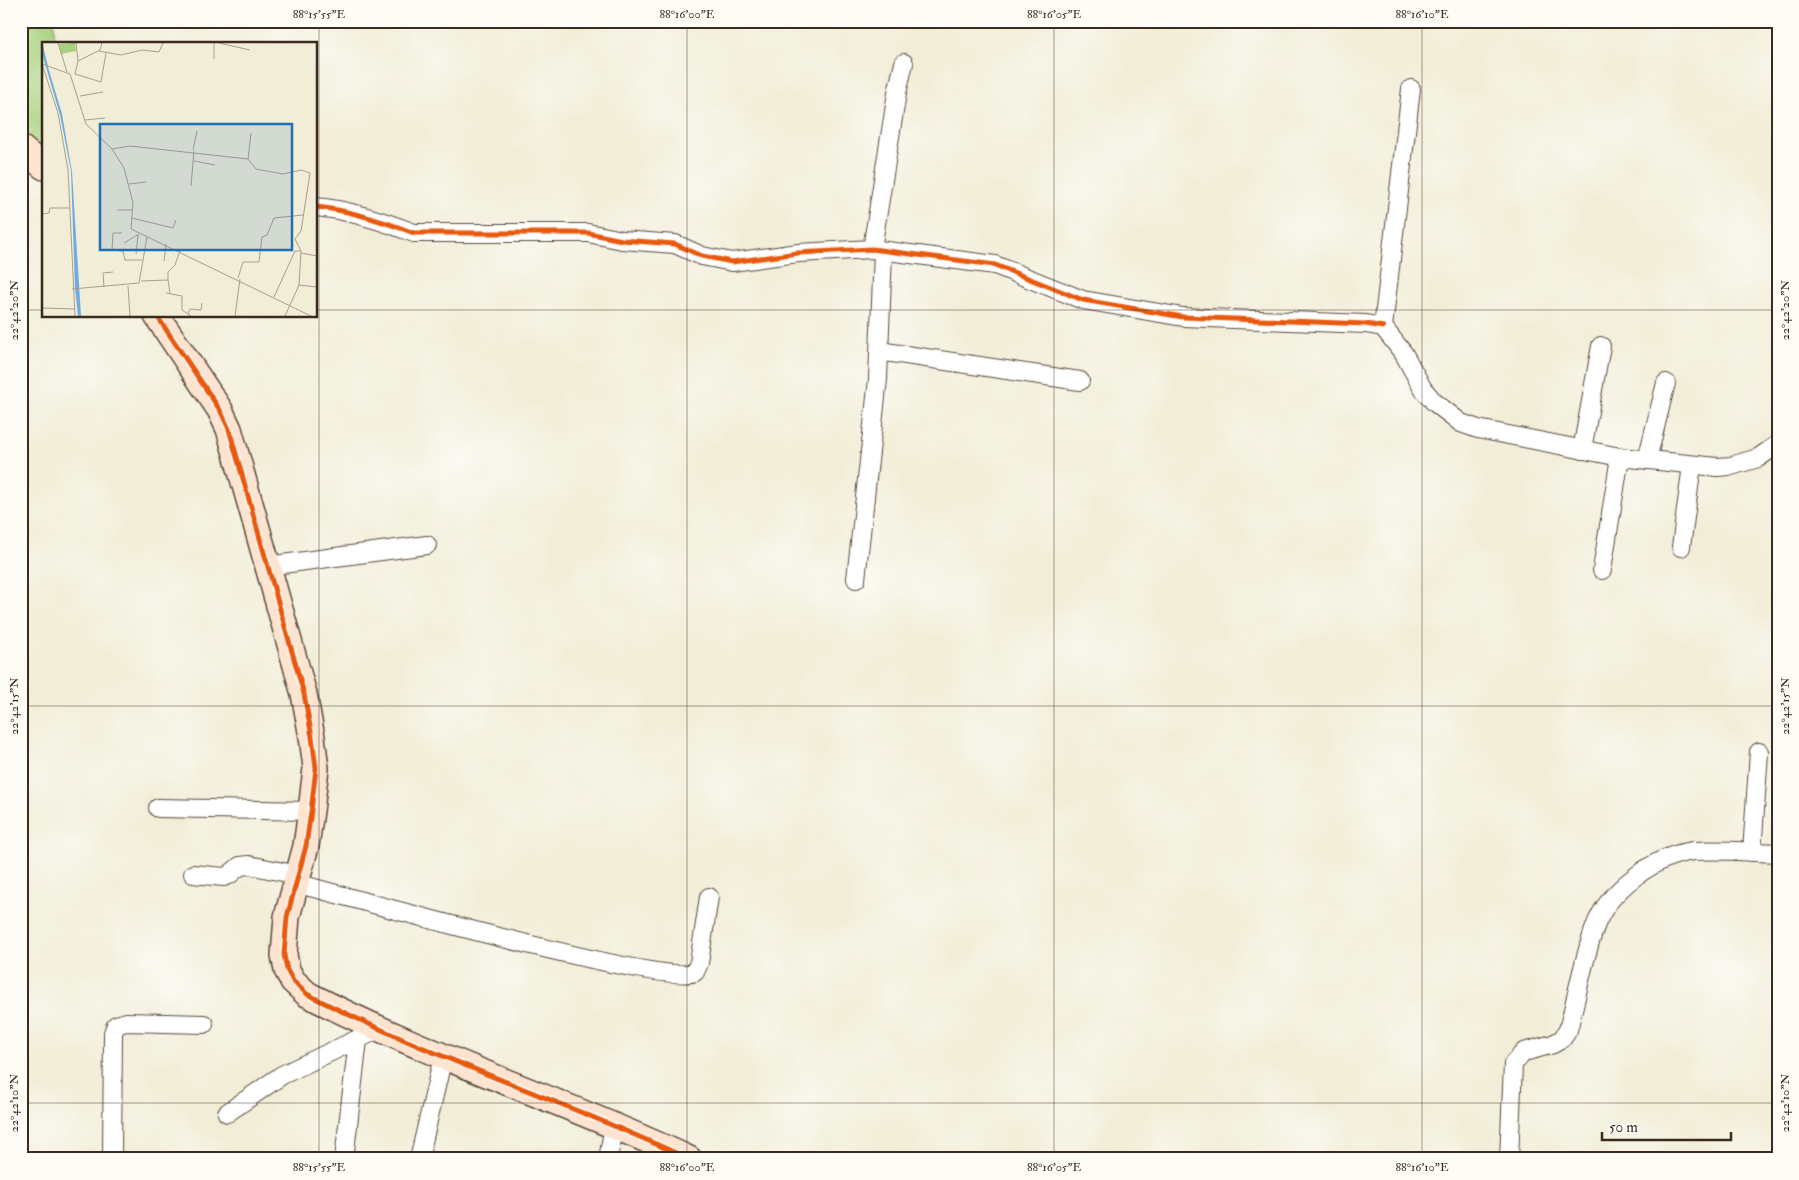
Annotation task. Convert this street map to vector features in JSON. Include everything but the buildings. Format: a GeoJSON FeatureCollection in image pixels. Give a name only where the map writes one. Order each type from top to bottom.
{"type":"FeatureCollection","features":[{"type":"Feature","properties":{"kind":"street"},"geometry":{"type":"LineString","coordinates":[[856,580],[879,351],[878,250],[897,93],[904,63]]}},
{"type":"Feature","properties":{"kind":"street"},"geometry":{"type":"LineString","coordinates":[[1383,328],[1396,203],[1411,90]]}},
{"type":"Feature","properties":{"kind":"street"},"geometry":{"type":"LineString","coordinates":[[21,148],[42,165]]}},
{"type":"Feature","properties":{"kind":"street"},"geometry":{"type":"LineString","coordinates":[[318,207],[330,208],[388,223],[414,233],[588,233],[622,240],[675,244],[702,256],[732,262],[798,253],[878,250],[938,256],[995,265],[1082,300],[1183,318],[1366,324],[1383,328],[1404,354],[1423,389],[1434,402],[1461,423],[1534,442],[1620,457],[1692,465],[1731,466],[1758,458],[1778,444]]}},
{"type":"Feature","properties":{"kind":"street"},"geometry":{"type":"LineString","coordinates":[[158,318],[220,410],[229,429],[304,694],[316,768],[311,811],[287,917],[284,955],[287,970],[293,981],[307,994],[368,1035],[443,1057],[614,1126],[689,1159]]}},
{"type":"Feature","properties":{"kind":"street"},"geometry":{"type":"LineString","coordinates":[[1582,450],[1601,346]]}},
{"type":"Feature","properties":{"kind":"street"},"geometry":{"type":"LineString","coordinates":[[879,351],[1080,381]]}},
{"type":"Feature","properties":{"kind":"street"},"geometry":{"type":"LineString","coordinates":[[1646,460],[1666,383]]}},
{"type":"Feature","properties":{"kind":"street"},"geometry":{"type":"LineString","coordinates":[[1602,570],[1620,457]]}},
{"type":"Feature","properties":{"kind":"street"},"geometry":{"type":"LineString","coordinates":[[1681,547],[1692,465]]}},
{"type":"Feature","properties":{"kind":"street"},"geometry":{"type":"LineString","coordinates":[[267,566],[427,545]]}},
{"type":"Feature","properties":{"kind":"street"},"geometry":{"type":"LineString","coordinates":[[1752,852],[1759,752]]}},
{"type":"Feature","properties":{"kind":"street"},"geometry":{"type":"LineString","coordinates":[[158,808],[311,811]]}},
{"type":"Feature","properties":{"kind":"street"},"geometry":{"type":"LineString","coordinates":[[1509,1159],[1513,1064],[1524,1052],[1553,1044],[1562,1039],[1568,1030],[1596,925],[1613,897],[1632,879],[1663,859],[1692,852],[1778,853]]}},
{"type":"Feature","properties":{"kind":"street"},"geometry":{"type":"LineString","coordinates":[[193,874],[224,877],[233,873],[240,866],[249,865],[608,963],[682,974],[695,972],[699,963],[709,897]]}},
{"type":"Feature","properties":{"kind":"street"},"geometry":{"type":"LineString","coordinates":[[112,1159],[113,1033],[116,1025],[126,1022],[204,1024]]}},
{"type":"Feature","properties":{"kind":"street"},"geometry":{"type":"LineString","coordinates":[[228,1114],[282,1075],[368,1035]]}},
{"type":"Feature","properties":{"kind":"street"},"geometry":{"type":"LineString","coordinates":[[344,1159],[368,1035]]}},
{"type":"Feature","properties":{"kind":"street"},"geometry":{"type":"LineString","coordinates":[[419,1159],[443,1057]]}},
{"type":"Feature","properties":{"kind":"street"},"geometry":{"type":"LineString","coordinates":[[608,1159],[614,1126]]}},
{"type":"Feature","properties":{"kind":"green space"},"geometry":{"type":"Polygon","coordinates":[[[21,21],[54,21],[55,42],[42,42],[42,143],[37,147],[21,134],[21,21]]]}},
{"type":"Feature","properties":{"kind":"cycle path"},"geometry":{"type":"LineString","coordinates":[[318,207],[366,217],[414,233],[588,233],[622,240],[675,244],[702,256],[732,262],[798,253],[872,249],[995,265],[1083,300],[1183,317],[1366,324],[1383,327]]}},
{"type":"Feature","properties":{"kind":"cycle path"},"geometry":{"type":"LineString","coordinates":[[158,318],[220,410],[229,429],[304,694],[316,768],[306,846],[287,917],[284,955],[287,970],[293,981],[307,994],[354,1017],[449,1059],[594,1117],[689,1159]]}}]}
